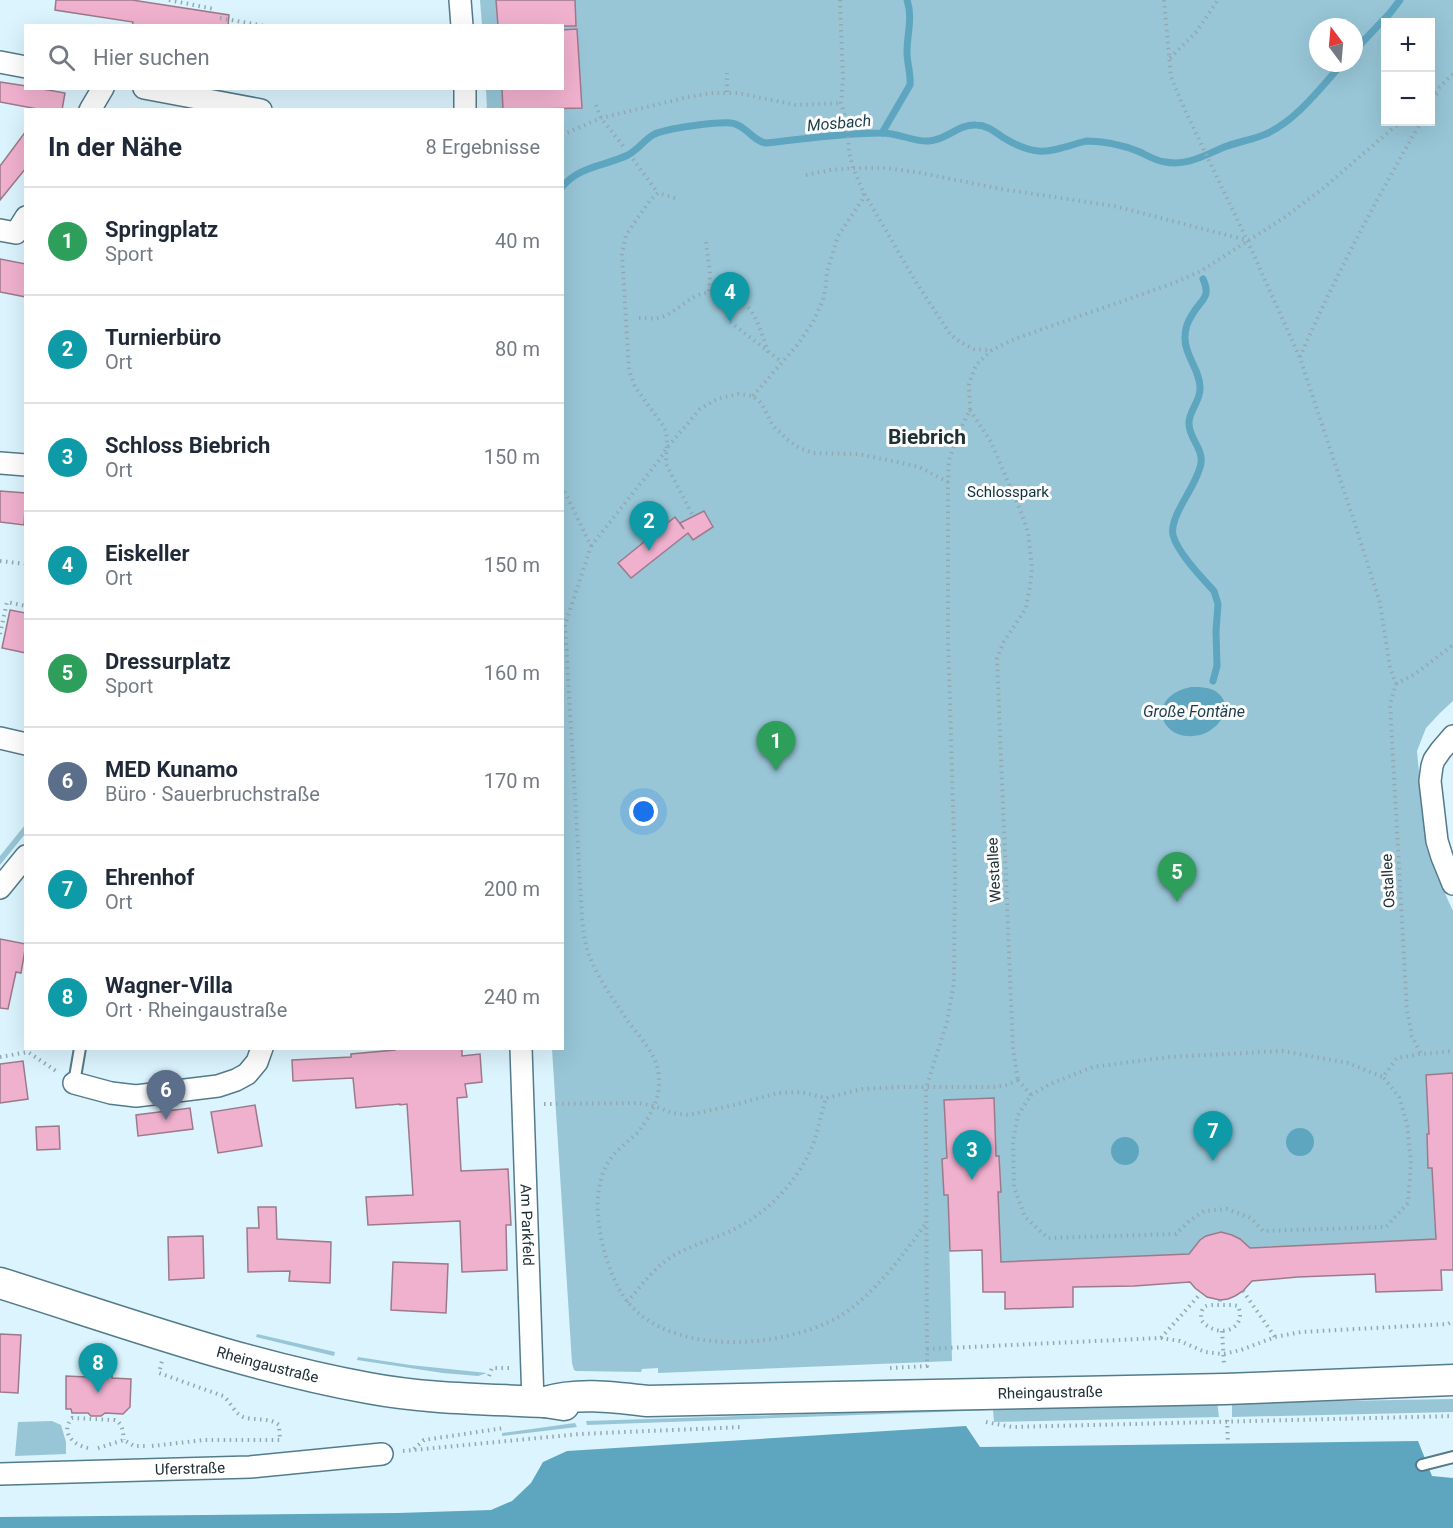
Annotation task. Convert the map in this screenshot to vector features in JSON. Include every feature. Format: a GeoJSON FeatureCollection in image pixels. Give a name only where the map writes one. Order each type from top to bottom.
{"type":"FeatureCollection","features":[{"type":"Feature","properties":{"kind":"street"},"geometry":{"type":"LineString","coordinates":[[460,0],[462,24]]}},
{"type":"Feature","properties":{"kind":"street"},"geometry":{"type":"LineString","coordinates":[[0,62],[24,67]]}},
{"type":"Feature","properties":{"kind":"street"},"geometry":{"type":"LineString","coordinates":[[91,108],[102,90]]}},
{"type":"Feature","properties":{"kind":"street"},"geometry":{"type":"LineString","coordinates":[[155,90],[250,108]]}},
{"type":"Feature","properties":{"kind":"street"},"geometry":{"type":"LineString","coordinates":[[465,90],[465,108]]}},
{"type":"Feature","properties":{"kind":"street"},"geometry":{"type":"LineString","coordinates":[[0,230],[16,233],[24,220]]}},
{"type":"Feature","properties":{"kind":"street"},"geometry":{"type":"LineString","coordinates":[[0,462],[24,465]]}},
{"type":"Feature","properties":{"kind":"street"},"geometry":{"type":"LineString","coordinates":[[1453,736],[1434,760],[1430,781],[1437,840],[1453,884]]}},
{"type":"Feature","properties":{"kind":"street"},"geometry":{"type":"LineString","coordinates":[[0,738],[24,744]]}},
{"type":"Feature","properties":{"kind":"street"},"geometry":{"type":"LineString","coordinates":[[0,888],[24,858]]}},
{"type":"Feature","properties":{"kind":"street"},"geometry":{"type":"LineString","coordinates":[[75,1083],[111,1093],[136,1096],[218,1086],[247,1074],[257,1062],[261,1050]]}},
{"type":"Feature","properties":{"kind":"street","name":"Am Parkfeld"},"geometry":{"type":"LineString","coordinates":[[521,1050],[539,1402]]}},
{"type":"Feature","properties":{"kind":"street","name":"Rheingaustraße"},"geometry":{"type":"LineString","coordinates":[[0,1282],[169,1337],[277,1368],[370,1389],[577,1406],[617,1405],[647,1401],[1225,1389],[1453,1380]]}},
{"type":"Feature","properties":{"kind":"street","name":"Uferstraße"},"geometry":{"type":"LineString","coordinates":[[0,1474],[250,1467],[382,1454]]}},
{"type":"Feature","properties":{"kind":"lane"},"geometry":{"type":"LineString","coordinates":[[75,1083],[80,1050]]}},
{"type":"Feature","properties":{"kind":"lane"},"geometry":{"type":"LineString","coordinates":[[1422,1465],[1453,1457]]}},
{"type":"Feature","properties":{"kind":"path"},"geometry":{"type":"LineString","coordinates":[[169,0],[214,9]]}},
{"type":"Feature","properties":{"kind":"path"},"geometry":{"type":"LineString","coordinates":[[840,0],[843,79],[841,103],[847,122],[849,152],[853,168],[864,193],[916,282],[950,334],[974,349],[992,350]]}},
{"type":"Feature","properties":{"kind":"path"},"geometry":{"type":"LineString","coordinates":[[1164,0],[1171,77],[1300,358],[1380,603],[1390,667],[1396,684],[1414,674],[1453,645]]}},
{"type":"Feature","properties":{"kind":"path"},"geometry":{"type":"LineString","coordinates":[[1170,58],[1196,32],[1218,0]]}},
{"type":"Feature","properties":{"kind":"path"},"geometry":{"type":"LineString","coordinates":[[220,18],[254,24]]}},
{"type":"Feature","properties":{"kind":"path"},"geometry":{"type":"LineString","coordinates":[[727,73],[727,92]]}},
{"type":"Feature","properties":{"kind":"path"},"geometry":{"type":"LineString","coordinates":[[1435,92],[1453,74]]}},
{"type":"Feature","properties":{"kind":"path"},"geometry":{"type":"LineString","coordinates":[[1435,97],[1440,87]]}},
{"type":"Feature","properties":{"kind":"path"},"geometry":{"type":"LineString","coordinates":[[564,134],[601,118],[688,96],[727,92],[796,105],[841,103]]}},
{"type":"Feature","properties":{"kind":"path"},"geometry":{"type":"LineString","coordinates":[[596,105],[601,118],[623,146]]}},
{"type":"Feature","properties":{"kind":"path"},"geometry":{"type":"LineString","coordinates":[[927,1366],[926,1088],[947,1022],[954,982],[955,872],[948,638],[948,482],[950,460],[959,432],[970,410],[969,384],[976,365],[992,350],[1017,338],[1201,271],[1285,217],[1326,186],[1395,126]]}},
{"type":"Feature","properties":{"kind":"path"},"geometry":{"type":"LineString","coordinates":[[1300,358],[1320,311],[1367,218],[1419,126]]}},
{"type":"Feature","properties":{"kind":"path"},"geometry":{"type":"LineString","coordinates":[[633,159],[658,193],[675,198]]}},
{"type":"Feature","properties":{"kind":"path"},"geometry":{"type":"LineString","coordinates":[[806,175],[853,168],[886,168],[921,173],[1001,189],[1114,206],[1247,240]]}},
{"type":"Feature","properties":{"kind":"path"},"geometry":{"type":"LineString","coordinates":[[658,193],[626,234],[622,254],[630,370],[635,387],[666,432],[666,464],[693,516]]}},
{"type":"Feature","properties":{"kind":"path"},"geometry":{"type":"LineString","coordinates":[[753,396],[798,344],[813,322],[823,300],[827,272],[838,236],[862,200],[864,193]]}},
{"type":"Feature","properties":{"kind":"path"},"geometry":{"type":"LineString","coordinates":[[706,242],[710,274],[709,292]]}},
{"type":"Feature","properties":{"kind":"path"},"geometry":{"type":"LineString","coordinates":[[639,318],[660,318],[681,307],[696,295],[709,292],[727,294],[745,302],[756,320],[768,352]]}},
{"type":"Feature","properties":{"kind":"path"},"geometry":{"type":"LineString","coordinates":[[730,322],[782,362]]}},
{"type":"Feature","properties":{"kind":"path"},"geometry":{"type":"LineString","coordinates":[[926,1221],[893,1266],[855,1305],[823,1324],[785,1337],[717,1341],[679,1335],[652,1324],[627,1302],[618,1287],[602,1242],[598,1200],[600,1183],[610,1160],[618,1149],[639,1131],[655,1106],[659,1086],[657,1067],[648,1047],[599,976],[587,947],[582,917],[565,625],[591,546],[700,409],[717,399],[738,394],[753,396],[762,404],[773,426],[799,448],[814,453],[858,454],[919,467],[948,482]]}},
{"type":"Feature","properties":{"kind":"path","name":"Westallee"},"geometry":{"type":"LineString","coordinates":[[970,410],[991,442],[1021,512],[1028,532],[1032,568],[1026,608],[1003,643],[996,659],[1013,1049],[1018,1080]]}},
{"type":"Feature","properties":{"kind":"path"},"geometry":{"type":"LineString","coordinates":[[564,490],[591,546]]}},
{"type":"Feature","properties":{"kind":"path"},"geometry":{"type":"LineString","coordinates":[[0,561],[24,564]]}},
{"type":"Feature","properties":{"kind":"path"},"geometry":{"type":"LineString","coordinates":[[0,634],[6,602],[24,606]]}},
{"type":"Feature","properties":{"kind":"path","name":"Ostallee"},"geometry":{"type":"LineString","coordinates":[[1396,684],[1390,704],[1407,1011],[1412,1036],[1421,1054]]}},
{"type":"Feature","properties":{"kind":"path"},"geometry":{"type":"LineString","coordinates":[[1383,1077],[1398,1058],[1453,1051]]}},
{"type":"Feature","properties":{"kind":"path"},"geometry":{"type":"LineString","coordinates":[[0,1057],[28,1052],[75,1083]]}},
{"type":"Feature","properties":{"kind":"path"},"geometry":{"type":"LineString","coordinates":[[1282,1052],[1348,1063],[1383,1077],[1399,1097],[1407,1124],[1411,1163],[1408,1203],[1386,1227],[1263,1231],[1251,1218],[1227,1209],[1204,1211],[1176,1234],[1048,1238],[1025,1217],[1014,1187],[1013,1141],[1018,1115],[1031,1095],[1050,1083],[1093,1067],[1168,1056],[1282,1052]]}},
{"type":"Feature","properties":{"kind":"path"},"geometry":{"type":"LineString","coordinates":[[523,1105],[638,1103],[655,1106],[672,1113],[689,1115],[734,1106],[778,1093],[801,1092],[826,1098],[862,1089],[994,1087],[1018,1080],[1031,1095]]}},
{"type":"Feature","properties":{"kind":"path"},"geometry":{"type":"LineString","coordinates":[[627,1302],[669,1259],[747,1222],[776,1200],[798,1173],[809,1153],[826,1098]]}},
{"type":"Feature","properties":{"kind":"path"},"geometry":{"type":"LineString","coordinates":[[1243,1291],[1275,1337]]}},
{"type":"Feature","properties":{"kind":"path"},"geometry":{"type":"LineString","coordinates":[[1160,1338],[1201,1293]]}},
{"type":"Feature","properties":{"kind":"path"},"geometry":{"type":"LineString","coordinates":[[1220,1302],[1238,1306],[1240,1319],[1237,1324],[1229,1330],[1222,1331],[1210,1329],[1201,1320],[1204,1307],[1220,1302]]}},
{"type":"Feature","properties":{"kind":"path"},"geometry":{"type":"LineString","coordinates":[[927,1349],[1160,1338],[1180,1341],[1205,1352],[1223,1354],[1275,1337],[1301,1332],[1448,1324],[1453,1321]]}},
{"type":"Feature","properties":{"kind":"path"},"geometry":{"type":"LineString","coordinates":[[1222,1331],[1224,1367]]}},
{"type":"Feature","properties":{"kind":"path"},"geometry":{"type":"LineString","coordinates":[[124,1440],[122,1426],[115,1420],[72,1418],[69,1422],[68,1428],[72,1441],[86,1448],[98,1448],[124,1440],[134,1446],[148,1447],[204,1440],[280,1440],[279,1425],[275,1421],[243,1417],[223,1396],[159,1373],[169,1337]]}},
{"type":"Feature","properties":{"kind":"path"},"geometry":{"type":"LineString","coordinates":[[492,1368],[520,1368]]}},
{"type":"Feature","properties":{"kind":"path"},"geometry":{"type":"LineString","coordinates":[[1226,1414],[1228,1444]]}},
{"type":"Feature","properties":{"kind":"path"},"geometry":{"type":"LineString","coordinates":[[979,1420],[1012,1427],[1453,1416]]}},
{"type":"Feature","properties":{"kind":"path"},"geometry":{"type":"LineString","coordinates":[[509,1427],[424,1440],[414,1450],[580,1434],[745,1427]]}},
{"type":"Feature","properties":{"kind":"green space","name":"Schlosspark"},"geometry":{"type":"Polygon","coordinates":[[[480,0],[1453,0],[1453,701],[1426,728],[1417,751],[1426,846],[1453,911],[1453,1073],[1426,1075],[1428,1168],[1432,1168],[1435,1226],[1442,1226],[1442,1239],[1249,1248],[1234,1235],[1218,1233],[1202,1239],[1189,1254],[998,1262],[998,1192],[1000,1192],[994,1098],[945,1100],[947,1158],[942,1159],[948,1195],[952,1361],[658,1373],[658,1368],[642,1369],[641,1372],[574,1370],[552,1050],[564,1050],[564,108],[487,108],[486,90],[564,90],[564,24],[482,24],[480,0]]]}},
{"type":"Feature","properties":{"kind":"green space"},"geometry":{"type":"Polygon","coordinates":[[[24,826],[24,835],[0,865],[0,856],[24,826]]]}},
{"type":"Feature","properties":{"kind":"green space"},"geometry":{"type":"Polygon","coordinates":[[[257,1334],[335,1352],[334,1356],[256,1337],[257,1334]]]}},
{"type":"Feature","properties":{"kind":"green space"},"geometry":{"type":"Polygon","coordinates":[[[358,1357],[487,1373],[478,1376],[443,1373],[357,1360],[358,1357]]]}},
{"type":"Feature","properties":{"kind":"green space"},"geometry":{"type":"Polygon","coordinates":[[[1453,1399],[1453,1412],[1232,1417],[1232,1403],[1453,1399]]]}},
{"type":"Feature","properties":{"kind":"green space"},"geometry":{"type":"Polygon","coordinates":[[[1217,1401],[1219,1417],[994,1422],[993,1410],[587,1425],[586,1421],[1217,1401]]]}},
{"type":"Feature","properties":{"kind":"green space"},"geometry":{"type":"Polygon","coordinates":[[[52,1421],[61,1425],[66,1442],[66,1454],[15,1456],[18,1422],[52,1421]]]}},
{"type":"Feature","properties":{"kind":"green space"},"geometry":{"type":"Polygon","coordinates":[[[575,1423],[577,1427],[502,1436],[502,1433],[575,1423]]]}},
{"type":"Feature","properties":{"kind":"water","name":"Große Fontäne"},"geometry":{"type":"Polygon","coordinates":[[[1191,687],[1209,688],[1218,693],[1223,699],[1225,712],[1213,729],[1200,735],[1186,736],[1175,733],[1167,726],[1162,709],[1167,700],[1176,692],[1191,687]]]}},
{"type":"Feature","properties":{"kind":"water"},"geometry":{"type":"Polygon","coordinates":[[[1300,1128],[1310,1132],[1314,1142],[1310,1152],[1300,1156],[1290,1152],[1286,1142],[1290,1132],[1300,1128]]]}},
{"type":"Feature","properties":{"kind":"water"},"geometry":{"type":"Polygon","coordinates":[[[1125,1137],[1135,1141],[1139,1151],[1135,1161],[1125,1165],[1115,1161],[1111,1151],[1115,1141],[1125,1137]]]}},
{"type":"Feature","properties":{"kind":"water"},"geometry":{"type":"Polygon","coordinates":[[[966,1426],[980,1447],[1418,1441],[1432,1476],[1453,1478],[1453,1528],[0,1528],[0,1517],[491,1510],[512,1501],[531,1483],[543,1462],[567,1451],[966,1426]]]}},
{"type":"Feature","properties":{"kind":"building"},"geometry":{"type":"Polygon","coordinates":[[[56,0],[132,0],[229,15],[228,24],[132,24],[133,22],[55,10],[56,0]]]}},
{"type":"Feature","properties":{"kind":"building"},"geometry":{"type":"Polygon","coordinates":[[[496,0],[575,0],[576,26],[498,24],[496,0]]]}},
{"type":"Feature","properties":{"kind":"building"},"geometry":{"type":"Polygon","coordinates":[[[577,29],[582,108],[503,108],[502,90],[564,90],[564,30],[577,29]]]}},
{"type":"Feature","properties":{"kind":"building"},"geometry":{"type":"Polygon","coordinates":[[[0,82],[24,86],[24,90],[65,93],[62,108],[32,108],[0,102],[0,82]]]}},
{"type":"Feature","properties":{"kind":"building"},"geometry":{"type":"Polygon","coordinates":[[[24,134],[24,170],[0,200],[0,166],[24,134]]]}},
{"type":"Feature","properties":{"kind":"building"},"geometry":{"type":"Polygon","coordinates":[[[0,259],[24,264],[24,297],[0,292],[0,259]]]}},
{"type":"Feature","properties":{"kind":"building"},"geometry":{"type":"Polygon","coordinates":[[[0,491],[24,493],[24,525],[0,522],[0,491]]]}},
{"type":"Feature","properties":{"kind":"building"},"geometry":{"type":"Polygon","coordinates":[[[704,511],[713,527],[693,540],[688,533],[631,578],[618,563],[675,517],[684,529],[680,523],[704,511]]]}},
{"type":"Feature","properties":{"kind":"building"},"geometry":{"type":"Polygon","coordinates":[[[10,610],[24,613],[24,653],[2,648],[10,610]]]}},
{"type":"Feature","properties":{"kind":"building"},"geometry":{"type":"Polygon","coordinates":[[[0,939],[24,944],[24,956],[21,973],[16,972],[8,1009],[0,1008],[0,939]]]}},
{"type":"Feature","properties":{"kind":"building"},"geometry":{"type":"Polygon","coordinates":[[[395,1050],[462,1050],[462,1056],[480,1054],[482,1082],[465,1084],[467,1097],[457,1098],[461,1171],[508,1169],[511,1225],[506,1225],[507,1270],[462,1272],[460,1221],[368,1225],[366,1197],[413,1195],[407,1104],[356,1108],[353,1078],[293,1081],[292,1060],[351,1057],[351,1054],[395,1050]]]}},
{"type":"Feature","properties":{"kind":"building"},"geometry":{"type":"Polygon","coordinates":[[[23,1061],[28,1099],[0,1103],[0,1064],[23,1061]]]}},
{"type":"Feature","properties":{"kind":"building"},"geometry":{"type":"Polygon","coordinates":[[[1453,1073],[1453,1270],[1441,1270],[1442,1290],[1376,1292],[1375,1274],[1298,1277],[1252,1281],[1235,1296],[1220,1300],[1207,1297],[1190,1282],[1073,1287],[1073,1307],[1005,1309],[1005,1292],[983,1292],[982,1250],[950,1251],[948,1195],[944,1195],[942,1159],[947,1158],[944,1100],[994,1098],[996,1156],[999,1156],[1001,1192],[998,1192],[1001,1262],[1189,1254],[1200,1240],[1221,1232],[1240,1239],[1250,1248],[1436,1239],[1432,1168],[1428,1168],[1426,1075],[1453,1073]]]}},
{"type":"Feature","properties":{"kind":"building"},"geometry":{"type":"Polygon","coordinates":[[[255,1105],[262,1146],[218,1153],[211,1112],[255,1105]]]}},
{"type":"Feature","properties":{"kind":"building"},"geometry":{"type":"Polygon","coordinates":[[[190,1108],[193,1129],[138,1136],[136,1115],[190,1108]]]}},
{"type":"Feature","properties":{"kind":"building"},"geometry":{"type":"Polygon","coordinates":[[[59,1126],[60,1149],[37,1150],[36,1127],[59,1126]]]}},
{"type":"Feature","properties":{"kind":"building"},"geometry":{"type":"Polygon","coordinates":[[[258,1207],[276,1207],[277,1239],[331,1242],[330,1283],[289,1281],[290,1271],[248,1272],[247,1228],[259,1228],[258,1207]]]}},
{"type":"Feature","properties":{"kind":"building"},"geometry":{"type":"Polygon","coordinates":[[[203,1236],[204,1278],[169,1280],[168,1237],[203,1236]]]}},
{"type":"Feature","properties":{"kind":"building"},"geometry":{"type":"Polygon","coordinates":[[[393,1262],[448,1264],[446,1313],[391,1310],[393,1262]]]}},
{"type":"Feature","properties":{"kind":"building"},"geometry":{"type":"Polygon","coordinates":[[[0,1334],[21,1335],[18,1393],[0,1392],[0,1334]]]}},
{"type":"Feature","properties":{"kind":"building"},"geometry":{"type":"Polygon","coordinates":[[[88,1372],[112,1373],[112,1378],[131,1379],[130,1407],[123,1414],[105,1413],[101,1416],[91,1416],[88,1413],[72,1413],[71,1409],[66,1409],[66,1376],[88,1377],[88,1372]]]}},
{"type":"Feature","properties":{"kind":"waterway"},"geometry":{"type":"LineString","coordinates":[[882,133],[910,85],[907,52],[910,13],[907,0]]}},
{"type":"Feature","properties":{"kind":"waterway","name":"Mosbach"},"geometry":{"type":"LineString","coordinates":[[1363,42],[1400,0]]}},
{"type":"Feature","properties":{"kind":"waterway","name":"Mosbach"},"geometry":{"type":"LineString","coordinates":[[564,185],[584,171],[628,155],[659,132],[724,123],[736,124],[761,142],[766,143],[880,133],[929,141],[970,125],[980,125],[991,129],[1016,145],[1036,151],[1053,150],[1086,141],[1100,142],[1127,147],[1162,161],[1181,163],[1195,160],[1278,128],[1298,112],[1335,72]]}},
{"type":"Feature","properties":{"kind":"waterway"},"geometry":{"type":"LineString","coordinates":[[1203,279],[1206,295],[1189,320],[1185,337],[1185,344],[1200,382],[1198,398],[1190,415],[1189,424],[1200,453],[1201,463],[1195,481],[1175,518],[1173,535],[1185,557],[1214,591],[1218,604],[1217,666],[1213,681]]}},
{"type":"Feature","properties":{"kind":"place","name":"Eiskeller"},"geometry":{"type":"Point","coordinates":[730,322]}},
{"type":"Feature","properties":{"kind":"place","name":"Turnierbüro"},"geometry":{"type":"Point","coordinates":[649,551]}},
{"type":"Feature","properties":{"kind":"place","name":"Springplatz"},"geometry":{"type":"Point","coordinates":[776,771]}},
{"type":"Feature","properties":{"kind":"place","name":"Dressurplatz"},"geometry":{"type":"Point","coordinates":[1177,902]}},
{"type":"Feature","properties":{"kind":"place","name":"MED Kunamo"},"geometry":{"type":"Point","coordinates":[166,1120]}},
{"type":"Feature","properties":{"kind":"place","name":"Ehrenhof"},"geometry":{"type":"Point","coordinates":[1213,1161]}},
{"type":"Feature","properties":{"kind":"place","name":"Schloss Biebrich"},"geometry":{"type":"Point","coordinates":[972,1180]}},
{"type":"Feature","properties":{"kind":"place","name":"Wagner-Villa"},"geometry":{"type":"Point","coordinates":[98,1393]}},
{"type":"Feature","properties":{"kind":"district","name":"Biebrich"},"geometry":{"type":"Point","coordinates":[927,437]}}]}
